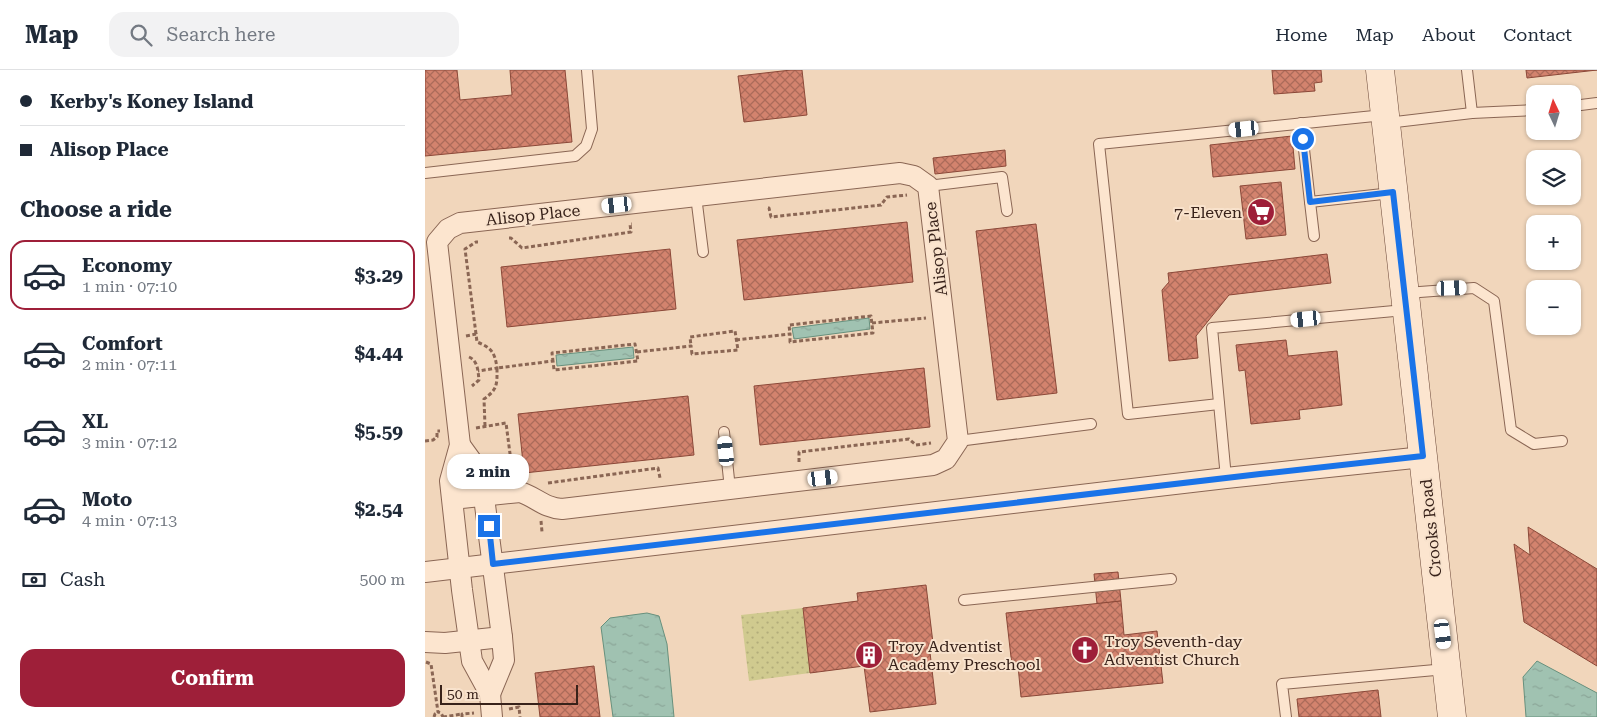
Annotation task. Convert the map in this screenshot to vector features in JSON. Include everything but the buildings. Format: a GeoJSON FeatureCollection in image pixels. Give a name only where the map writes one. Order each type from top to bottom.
{"type":"FeatureCollection","features":[{"type":"Feature","properties":{"kind":"main road","name":"Crooks Road"},"geometry":{"type":"LineString","coordinates":[[1380,70],[1452,717]]}},
{"type":"Feature","properties":{"kind":"street","name":"Alisop Place"},"geometry":{"type":"LineString","coordinates":[[494,707],[472,661],[450,481],[460,445],[431,243],[447,229],[459,223],[696,196],[900,173],[914,176],[922,190],[957,441]]}},
{"type":"Feature","properties":{"kind":"street"},"geometry":{"type":"LineString","coordinates":[[452,499],[520,492],[528,494],[551,509],[562,509],[933,464],[946,459],[957,441]]}},
{"type":"Feature","properties":{"kind":"street","name":"Alisop Place"},"geometry":{"type":"LineString","coordinates":[[460,445],[481,474],[485,495],[505,660],[494,707]]}},
{"type":"Feature","properties":{"kind":"street"},"geometry":{"type":"LineString","coordinates":[[425,572],[1423,456]]}},
{"type":"Feature","properties":{"kind":"street"},"geometry":{"type":"LineString","coordinates":[[425,642],[445,643],[502,637]]}},
{"type":"Feature","properties":{"kind":"lane"},"geometry":{"type":"LineString","coordinates":[[425,173],[575,156],[586,146],[592,130],[587,70]]}},
{"type":"Feature","properties":{"kind":"lane"},"geometry":{"type":"LineString","coordinates":[[1467,70],[1472,113]]}},
{"type":"Feature","properties":{"kind":"lane"},"geometry":{"type":"LineString","coordinates":[[1581,105],[1597,103]]}},
{"type":"Feature","properties":{"kind":"lane"},"geometry":{"type":"LineString","coordinates":[[1219,404],[1129,414],[1099,144],[1301,123],[1526,110]]}},
{"type":"Feature","properties":{"kind":"lane"},"geometry":{"type":"LineString","coordinates":[[1301,123],[1314,236]]}},
{"type":"Feature","properties":{"kind":"lane"},"geometry":{"type":"LineString","coordinates":[[922,190],[1003,177],[1007,211]]}},
{"type":"Feature","properties":{"kind":"lane"},"geometry":{"type":"LineString","coordinates":[[1310,202],[1393,192]]}},
{"type":"Feature","properties":{"kind":"lane"},"geometry":{"type":"LineString","coordinates":[[696,196],[703,252]]}},
{"type":"Feature","properties":{"kind":"lane"},"geometry":{"type":"LineString","coordinates":[[1226,478],[1212,328],[1406,301],[1475,288],[1494,302],[1511,430],[1534,444],[1562,441]]}},
{"type":"Feature","properties":{"kind":"lane"},"geometry":{"type":"LineString","coordinates":[[957,441],[1091,424]]}},
{"type":"Feature","properties":{"kind":"lane"},"geometry":{"type":"LineString","coordinates":[[724,432],[730,489]]}},
{"type":"Feature","properties":{"kind":"lane"},"geometry":{"type":"LineString","coordinates":[[964,600],[1171,579]]}},
{"type":"Feature","properties":{"kind":"lane"},"geometry":{"type":"LineString","coordinates":[[1286,717],[1283,684],[1447,668]]}},
{"type":"Feature","properties":{"kind":"path"},"geometry":{"type":"LineString","coordinates":[[761,209],[769,208],[771,217],[881,205],[887,197],[922,190]]}},
{"type":"Feature","properties":{"kind":"path"},"geometry":{"type":"LineString","coordinates":[[502,239],[511,238],[522,248],[631,232],[630,224],[640,223]]}},
{"type":"Feature","properties":{"kind":"path"},"geometry":{"type":"LineString","coordinates":[[484,241],[475,242],[465,250],[477,342],[485,345],[492,351],[496,359],[497,385],[483,399],[485,426]]}},
{"type":"Feature","properties":{"kind":"path"},"geometry":{"type":"LineString","coordinates":[[871,316],[873,333],[790,342],[790,334],[789,325],[871,316]]}},
{"type":"Feature","properties":{"kind":"path"},"geometry":{"type":"LineString","coordinates":[[872,323],[931,317]]}},
{"type":"Feature","properties":{"kind":"path"},"geometry":{"type":"LineString","coordinates":[[735,331],[737,350],[692,354],[691,346],[690,337],[735,331]]}},
{"type":"Feature","properties":{"kind":"path"},"geometry":{"type":"LineString","coordinates":[[461,336],[477,334]]}},
{"type":"Feature","properties":{"kind":"path"},"geometry":{"type":"LineString","coordinates":[[736,340],[790,334]]}},
{"type":"Feature","properties":{"kind":"path"},"geometry":{"type":"LineString","coordinates":[[635,344],[638,361],[554,370],[553,361],[552,353],[635,344]]}},
{"type":"Feature","properties":{"kind":"path"},"geometry":{"type":"LineString","coordinates":[[637,352],[691,346]]}},
{"type":"Feature","properties":{"kind":"path"},"geometry":{"type":"LineString","coordinates":[[461,357],[471,357],[475,361],[478,371],[479,380],[474,386],[466,388]]}},
{"type":"Feature","properties":{"kind":"path"},"geometry":{"type":"LineString","coordinates":[[478,371],[553,361]]}},
{"type":"Feature","properties":{"kind":"path"},"geometry":{"type":"LineString","coordinates":[[471,428],[506,423],[512,469],[521,473]]}},
{"type":"Feature","properties":{"kind":"path"},"geometry":{"type":"LineString","coordinates":[[425,441],[433,440],[437,437],[437,431],[442,431]]}},
{"type":"Feature","properties":{"kind":"path"},"geometry":{"type":"LineString","coordinates":[[791,463],[800,462],[799,452],[909,439],[916,445],[933,443]]}},
{"type":"Feature","properties":{"kind":"path"},"geometry":{"type":"LineString","coordinates":[[540,481],[548,483],[658,468],[660,478],[669,477]]}},
{"type":"Feature","properties":{"kind":"path"},"geometry":{"type":"LineString","coordinates":[[546,488],[548,483]]}},
{"type":"Feature","properties":{"kind":"path"},"geometry":{"type":"LineString","coordinates":[[425,662],[431,664],[438,712],[443,717],[462,714]]}},
{"type":"Feature","properties":{"kind":"path"},"geometry":{"type":"LineString","coordinates":[[494,707],[519,707],[520,717]]}},
{"type":"Feature","properties":{"kind":"path"},"geometry":{"type":"LineString","coordinates":[[434,717],[438,712]]}},
{"type":"Feature","properties":{"kind":"shaded area"},"geometry":{"type":"Polygon","coordinates":[[[803,608],[810,673],[749,681],[741,615],[803,608]]]}},
{"type":"Feature","properties":{"kind":"water"},"geometry":{"type":"Polygon","coordinates":[[[869,318],[870,329],[794,339],[792,328],[869,318]]]}},
{"type":"Feature","properties":{"kind":"water"},"geometry":{"type":"Polygon","coordinates":[[[633,347],[634,358],[557,366],[556,355],[633,347]]]}},
{"type":"Feature","properties":{"kind":"water"},"geometry":{"type":"Polygon","coordinates":[[[647,613],[659,616],[667,644],[674,717],[613,717],[601,627],[610,618],[647,613]]]}},
{"type":"Feature","properties":{"kind":"water"},"geometry":{"type":"Polygon","coordinates":[[[1537,661],[1597,693],[1597,717],[1526,717],[1523,677],[1537,661]]]}},
{"type":"Feature","properties":{"kind":"place","name":"7-Eleven"},"geometry":{"type":"Point","coordinates":[1261,212]}},
{"type":"Feature","properties":{"kind":"place","name":"Troy Seventh-day Adventist Church"},"geometry":{"type":"Point","coordinates":[1085,650]}},
{"type":"Feature","properties":{"kind":"place","name":"Troy Adventist Academy Preschool"},"geometry":{"type":"Point","coordinates":[869,655]}},
{"type":"Feature","properties":{"kind":"route"},"geometry":{"type":"LineString","coordinates":[[489,526],[493,564],[1423,456],[1393,192],[1310,202],[1303,139]]}}]}
